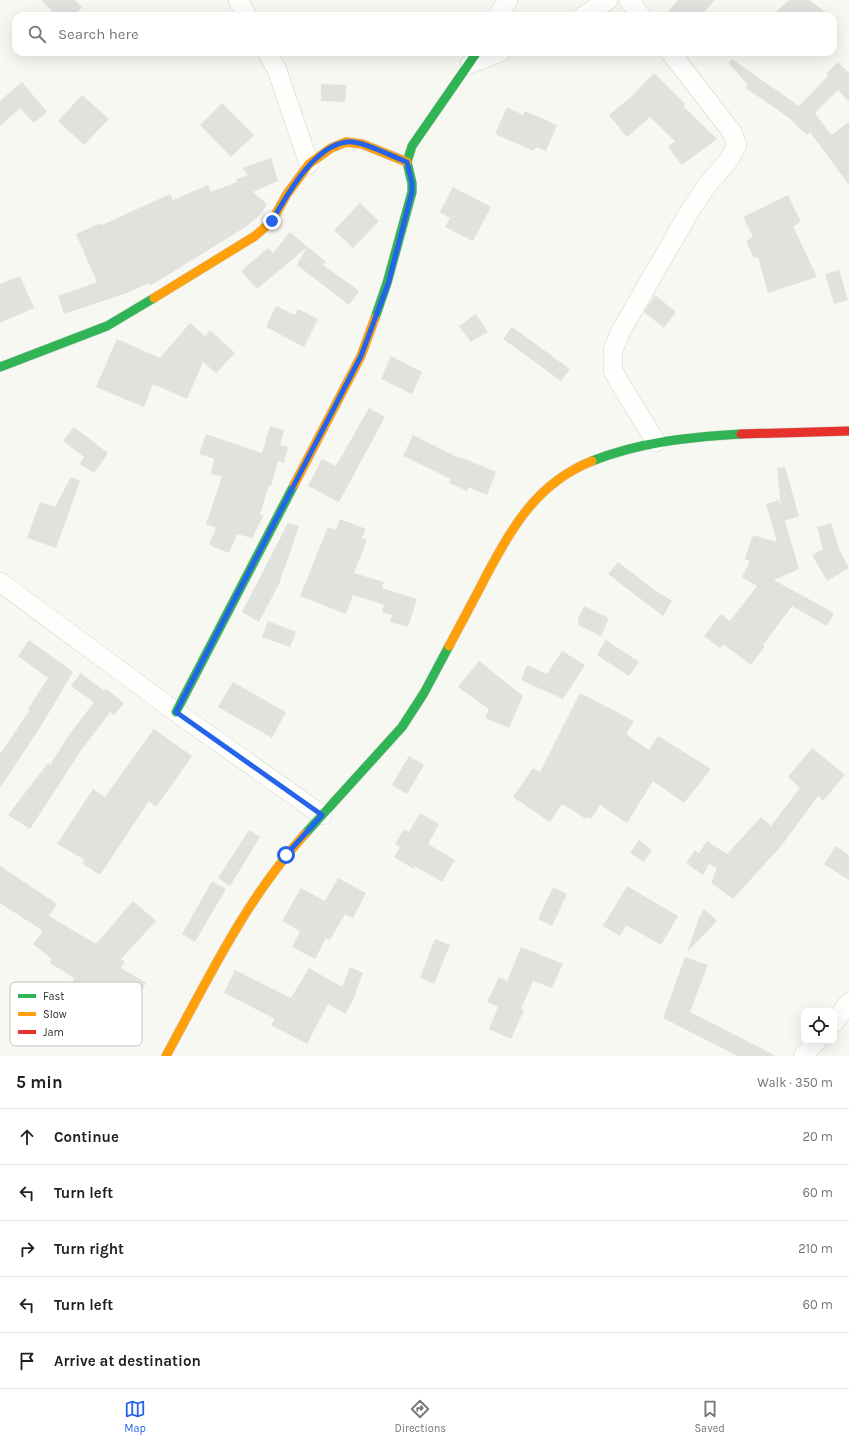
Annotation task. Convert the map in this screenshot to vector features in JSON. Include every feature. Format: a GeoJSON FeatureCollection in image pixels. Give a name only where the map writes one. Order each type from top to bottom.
{"type":"FeatureCollection","features":[{"type":"Feature","properties":{"kind":"street"},"geometry":{"type":"LineString","coordinates":[[238,0],[245,12]]}},
{"type":"Feature","properties":{"kind":"street"},"geometry":{"type":"LineString","coordinates":[[500,12],[508,0]]}},
{"type":"Feature","properties":{"kind":"street"},"geometry":{"type":"LineString","coordinates":[[589,12],[608,0]]}},
{"type":"Feature","properties":{"kind":"street"},"geometry":{"type":"LineString","coordinates":[[629,0],[638,12]]}},
{"type":"Feature","properties":{"kind":"street"},"geometry":{"type":"LineString","coordinates":[[269,56],[277,70],[309,164]]}},
{"type":"Feature","properties":{"kind":"street"},"geometry":{"type":"LineString","coordinates":[[656,442],[613,370],[613,350],[622,329],[691,209],[708,184],[728,161],[737,145],[732,132],[673,56]]}},
{"type":"Feature","properties":{"kind":"street"},"geometry":{"type":"LineString","coordinates":[[176,712],[361,356],[388,284],[412,192],[412,183],[407,162],[412,146],[474,58]]}},
{"type":"Feature","properties":{"kind":"street"},"geometry":{"type":"LineString","coordinates":[[0,367],[106,326],[194,275],[256,236],[272,221],[287,194],[309,164],[331,148],[346,142],[362,144],[407,162]]}},
{"type":"Feature","properties":{"kind":"street"},"geometry":{"type":"LineString","coordinates":[[166,1056],[230,938],[256,896],[286,855],[402,727],[424,693],[511,530],[530,507],[553,484],[578,466],[616,451],[656,442],[728,435],[849,431]]}},
{"type":"Feature","properties":{"kind":"street"},"geometry":{"type":"LineString","coordinates":[[0,582],[176,712],[322,815]]}},
{"type":"Feature","properties":{"kind":"street"},"geometry":{"type":"LineString","coordinates":[[837,1019],[849,1002]]}},
{"type":"Feature","properties":{"kind":"street"},"geometry":{"type":"LineString","coordinates":[[803,1056],[814,1044]]}},
{"type":"Feature","properties":{"kind":"building"},"geometry":{"type":"Polygon","coordinates":[[[41,0],[75,0],[82,7],[78,12],[53,12],[41,0]]]}},
{"type":"Feature","properties":{"kind":"building"},"geometry":{"type":"Polygon","coordinates":[[[678,0],[715,0],[704,12],[668,12],[678,0]]]}},
{"type":"Feature","properties":{"kind":"building"},"geometry":{"type":"Polygon","coordinates":[[[789,0],[809,0],[826,12],[776,12],[789,0]]]}},
{"type":"Feature","properties":{"kind":"building"},"geometry":{"type":"Polygon","coordinates":[[[732,59],[799,106],[828,76],[826,74],[838,62],[849,73],[849,102],[838,90],[815,113],[831,135],[849,122],[849,185],[810,132],[807,135],[789,118],[746,88],[748,85],[728,63],[732,59]]]}},
{"type":"Feature","properties":{"kind":"building"},"geometry":{"type":"Polygon","coordinates":[[[654,73],[685,104],[683,106],[717,139],[682,165],[668,147],[675,141],[650,117],[627,137],[609,115],[631,97],[654,73]]]}},
{"type":"Feature","properties":{"kind":"building"},"geometry":{"type":"Polygon","coordinates":[[[22,82],[47,112],[34,123],[20,108],[0,126],[0,101],[22,82]]]}},
{"type":"Feature","properties":{"kind":"building"},"geometry":{"type":"Polygon","coordinates":[[[321,84],[346,85],[345,102],[321,101],[321,84]]]}},
{"type":"Feature","properties":{"kind":"building"},"geometry":{"type":"Polygon","coordinates":[[[82,95],[109,119],[84,145],[58,121],[82,95]]]}},
{"type":"Feature","properties":{"kind":"building"},"geometry":{"type":"Polygon","coordinates":[[[222,103],[254,135],[231,157],[200,125],[222,103]]]}},
{"type":"Feature","properties":{"kind":"building"},"geometry":{"type":"Polygon","coordinates":[[[507,107],[523,115],[525,111],[557,125],[546,151],[536,147],[534,151],[495,134],[507,107]]]}},
{"type":"Feature","properties":{"kind":"building"},"geometry":{"type":"Polygon","coordinates":[[[271,158],[278,181],[253,192],[267,204],[262,213],[247,226],[150,286],[149,283],[124,294],[64,314],[58,296],[97,282],[76,234],[101,223],[102,225],[170,194],[173,200],[208,185],[211,192],[237,182],[236,179],[248,175],[242,168],[271,158]]]}},
{"type":"Feature","properties":{"kind":"building"},"geometry":{"type":"Polygon","coordinates":[[[453,187],[491,207],[473,241],[445,227],[450,218],[440,212],[453,187]]]}},
{"type":"Feature","properties":{"kind":"building"},"geometry":{"type":"Polygon","coordinates":[[[788,195],[801,222],[793,226],[817,277],[768,293],[758,257],[754,258],[746,241],[753,237],[743,217],[788,195]]]}},
{"type":"Feature","properties":{"kind":"building"},"geometry":{"type":"Polygon","coordinates":[[[360,203],[379,221],[353,248],[334,230],[360,203]]]}},
{"type":"Feature","properties":{"kind":"building"},"geometry":{"type":"Polygon","coordinates":[[[290,232],[326,262],[323,265],[359,291],[349,305],[297,265],[306,248],[257,289],[241,271],[268,248],[273,253],[290,232]]]}},
{"type":"Feature","properties":{"kind":"building"},"geometry":{"type":"Polygon","coordinates":[[[839,270],[848,300],[834,304],[825,274],[839,270]]]}},
{"type":"Feature","properties":{"kind":"building"},"geometry":{"type":"Polygon","coordinates":[[[20,276],[34,308],[0,323],[0,284],[20,276]]]}},
{"type":"Feature","properties":{"kind":"building"},"geometry":{"type":"Polygon","coordinates":[[[655,295],[676,312],[664,328],[644,312],[655,295]]]}},
{"type":"Feature","properties":{"kind":"building"},"geometry":{"type":"Polygon","coordinates":[[[276,306],[295,315],[298,309],[318,319],[304,347],[266,327],[276,306]]]}},
{"type":"Feature","properties":{"kind":"building"},"geometry":{"type":"Polygon","coordinates":[[[476,314],[488,332],[471,342],[459,326],[476,314]]]}},
{"type":"Feature","properties":{"kind":"building"},"geometry":{"type":"Polygon","coordinates":[[[190,323],[205,336],[210,330],[235,353],[216,373],[203,362],[187,399],[153,384],[144,407],[96,387],[117,339],[160,358],[190,323]]]}},
{"type":"Feature","properties":{"kind":"building"},"geometry":{"type":"Polygon","coordinates":[[[512,327],[570,369],[561,381],[503,339],[512,327]]]}},
{"type":"Feature","properties":{"kind":"building"},"geometry":{"type":"Polygon","coordinates":[[[391,356],[422,372],[412,394],[381,379],[391,356]]]}},
{"type":"Feature","properties":{"kind":"building"},"geometry":{"type":"Polygon","coordinates":[[[369,408],[385,417],[339,502],[308,486],[322,459],[336,466],[369,408]]]}},
{"type":"Feature","properties":{"kind":"building"},"geometry":{"type":"Polygon","coordinates":[[[270,426],[284,430],[280,445],[288,447],[284,463],[278,461],[271,486],[269,485],[260,514],[263,515],[262,519],[252,538],[237,534],[229,553],[209,545],[216,528],[206,524],[222,476],[211,474],[214,459],[199,454],[206,434],[262,453],[270,426]]]}},
{"type":"Feature","properties":{"kind":"building"},"geometry":{"type":"Polygon","coordinates":[[[74,427],[108,453],[94,473],[80,464],[84,457],[63,441],[74,427]]]}},
{"type":"Feature","properties":{"kind":"building"},"geometry":{"type":"Polygon","coordinates":[[[413,435],[459,458],[460,457],[496,472],[487,495],[468,487],[467,491],[449,483],[451,479],[403,456],[413,435]]]}},
{"type":"Feature","properties":{"kind":"building"},"geometry":{"type":"Polygon","coordinates":[[[785,467],[799,516],[785,521],[799,569],[774,580],[834,613],[827,626],[792,606],[763,645],[765,646],[751,665],[723,644],[720,648],[704,636],[721,614],[730,621],[757,586],[742,577],[750,561],[745,559],[753,535],[777,542],[766,504],[779,500],[781,507],[777,468],[785,467]]]}},
{"type":"Feature","properties":{"kind":"building"},"geometry":{"type":"Polygon","coordinates":[[[71,477],[80,481],[56,548],[27,538],[40,502],[55,507],[71,477]]]}},
{"type":"Feature","properties":{"kind":"building"},"geometry":{"type":"Polygon","coordinates":[[[340,519],[366,529],[362,538],[367,540],[354,573],[384,582],[382,588],[417,599],[408,627],[390,622],[392,615],[382,612],[384,605],[353,595],[346,614],[300,596],[328,527],[336,530],[340,519]]]}},
{"type":"Feature","properties":{"kind":"building"},"geometry":{"type":"Polygon","coordinates":[[[288,523],[299,526],[279,584],[259,622],[242,612],[288,523]]]}},
{"type":"Feature","properties":{"kind":"building"},"geometry":{"type":"Polygon","coordinates":[[[831,523],[839,549],[849,568],[827,581],[812,555],[823,549],[817,527],[831,523]]]}},
{"type":"Feature","properties":{"kind":"building"},"geometry":{"type":"Polygon","coordinates":[[[618,562],[653,589],[672,601],[663,616],[608,574],[618,562]]]}},
{"type":"Feature","properties":{"kind":"building"},"geometry":{"type":"Polygon","coordinates":[[[584,606],[609,618],[601,636],[578,625],[578,619],[584,606]]]}},
{"type":"Feature","properties":{"kind":"building"},"geometry":{"type":"Polygon","coordinates":[[[268,621],[296,632],[290,647],[262,637],[268,621]]]}},
{"type":"Feature","properties":{"kind":"building"},"geometry":{"type":"Polygon","coordinates":[[[29,640],[73,672],[41,726],[0,788],[0,754],[30,710],[28,709],[48,678],[18,656],[29,640]]]}},
{"type":"Feature","properties":{"kind":"building"},"geometry":{"type":"Polygon","coordinates":[[[606,640],[639,662],[629,676],[597,655],[606,640]]]}},
{"type":"Feature","properties":{"kind":"building"},"geometry":{"type":"Polygon","coordinates":[[[562,651],[585,665],[563,699],[521,680],[527,665],[547,674],[562,651]]]}},
{"type":"Feature","properties":{"kind":"building"},"geometry":{"type":"Polygon","coordinates":[[[479,661],[523,696],[509,728],[485,718],[489,709],[458,687],[479,661]]]}},
{"type":"Feature","properties":{"kind":"building"},"geometry":{"type":"Polygon","coordinates":[[[81,673],[104,691],[106,689],[124,703],[114,715],[110,712],[80,752],[30,829],[8,815],[48,763],[50,765],[69,735],[94,702],[71,686],[81,673]]]}},
{"type":"Feature","properties":{"kind":"building"},"geometry":{"type":"Polygon","coordinates":[[[233,682],[286,712],[272,738],[218,707],[233,682]]]}},
{"type":"Feature","properties":{"kind":"building"},"geometry":{"type":"Polygon","coordinates":[[[580,693],[634,721],[626,734],[649,750],[658,736],[711,769],[684,803],[653,781],[627,823],[600,805],[591,819],[588,817],[586,819],[562,804],[550,822],[513,797],[533,768],[540,772],[580,693]]]}},
{"type":"Feature","properties":{"kind":"building"},"geometry":{"type":"Polygon","coordinates":[[[154,729],[192,756],[156,807],[149,801],[100,875],[82,863],[85,860],[57,844],[93,789],[105,797],[154,729]]]}},
{"type":"Feature","properties":{"kind":"building"},"geometry":{"type":"Polygon","coordinates":[[[812,748],[845,775],[823,801],[818,796],[782,845],[733,899],[711,883],[717,868],[709,864],[703,875],[686,863],[695,850],[699,853],[707,841],[727,854],[761,817],[771,826],[800,788],[788,777],[812,748]]]}},
{"type":"Feature","properties":{"kind":"building"},"geometry":{"type":"Polygon","coordinates":[[[409,756],[424,765],[407,794],[392,785],[409,756]]]}},
{"type":"Feature","properties":{"kind":"building"},"geometry":{"type":"Polygon","coordinates":[[[420,813],[439,824],[428,844],[455,860],[442,882],[415,866],[414,869],[394,857],[400,847],[395,844],[404,829],[409,832],[420,813]]]}},
{"type":"Feature","properties":{"kind":"building"},"geometry":{"type":"Polygon","coordinates":[[[249,830],[260,837],[230,886],[218,878],[249,830]]]}},
{"type":"Feature","properties":{"kind":"building"},"geometry":{"type":"Polygon","coordinates":[[[639,840],[652,850],[644,862],[630,853],[639,840]]]}},
{"type":"Feature","properties":{"kind":"building"},"geometry":{"type":"Polygon","coordinates":[[[836,846],[849,855],[849,880],[824,864],[836,846]]]}},
{"type":"Feature","properties":{"kind":"building"},"geometry":{"type":"Polygon","coordinates":[[[0,866],[57,904],[49,916],[96,944],[133,901],[156,921],[121,959],[125,962],[121,968],[146,983],[142,990],[142,982],[72,982],[74,978],[50,963],[52,959],[33,944],[43,931],[0,903],[0,866]]]}},
{"type":"Feature","properties":{"kind":"building"},"geometry":{"type":"Polygon","coordinates":[[[338,878],[366,893],[353,918],[345,914],[330,940],[326,938],[315,959],[292,947],[300,931],[282,921],[301,888],[325,901],[338,878]]]}},
{"type":"Feature","properties":{"kind":"building"},"geometry":{"type":"Polygon","coordinates":[[[212,881],[226,889],[195,942],[182,934],[212,881]]]}},
{"type":"Feature","properties":{"kind":"building"},"geometry":{"type":"Polygon","coordinates":[[[627,886],[678,916],[661,945],[626,925],[620,936],[603,926],[627,886]]]}},
{"type":"Feature","properties":{"kind":"building"},"geometry":{"type":"Polygon","coordinates":[[[553,887],[567,894],[552,926],[538,919],[553,887]]]}},
{"type":"Feature","properties":{"kind":"building"},"geometry":{"type":"Polygon","coordinates":[[[704,909],[717,921],[687,952],[699,918],[704,909]]]}},
{"type":"Feature","properties":{"kind":"building"},"geometry":{"type":"Polygon","coordinates":[[[435,939],[450,945],[434,984],[420,978],[435,939]]]}},
{"type":"Feature","properties":{"kind":"building"},"geometry":{"type":"Polygon","coordinates":[[[521,947],[563,964],[552,988],[533,981],[521,1009],[524,1010],[511,1039],[489,1029],[498,1007],[487,1002],[499,977],[507,981],[521,947]]]}},
{"type":"Feature","properties":{"kind":"building"},"geometry":{"type":"Polygon","coordinates":[[[685,957],[708,965],[690,1012],[776,1056],[738,1056],[663,1018],[685,957]]]}},
{"type":"Feature","properties":{"kind":"building"},"geometry":{"type":"Polygon","coordinates":[[[350,967],[363,973],[355,994],[356,995],[345,1014],[328,1004],[307,1044],[271,1025],[275,1019],[224,993],[235,970],[291,998],[309,968],[342,987],[350,967]]]}},
{"type":"Feature","properties":{"kind":"traffic: fast"},"geometry":{"type":"LineString","coordinates":[[375,318],[387,283],[412,192],[412,183],[407,162],[412,146],[474,56]]}},
{"type":"Feature","properties":{"kind":"traffic: fast"},"geometry":{"type":"LineString","coordinates":[[0,367],[107,326],[154,298]]}},
{"type":"Feature","properties":{"kind":"traffic: fast"},"geometry":{"type":"LineString","coordinates":[[592,461],[628,449],[647,445],[684,439],[741,434]]}},
{"type":"Feature","properties":{"kind":"traffic: fast"},"geometry":{"type":"LineString","coordinates":[[176,712],[294,485]]}},
{"type":"Feature","properties":{"kind":"traffic: fast"},"geometry":{"type":"LineString","coordinates":[[305,834],[402,727],[424,693],[449,646]]}},
{"type":"Feature","properties":{"kind":"traffic: slow"},"geometry":{"type":"LineString","coordinates":[[154,298],[255,236],[272,221],[287,194],[309,164],[331,148],[346,142],[362,144],[407,162]]}},
{"type":"Feature","properties":{"kind":"traffic: slow"},"geometry":{"type":"LineString","coordinates":[[294,485],[361,356],[375,318]]}},
{"type":"Feature","properties":{"kind":"traffic: slow"},"geometry":{"type":"LineString","coordinates":[[449,646],[506,540],[528,508],[556,481],[573,470],[592,461]]}},
{"type":"Feature","properties":{"kind":"traffic: slow"},"geometry":{"type":"LineString","coordinates":[[166,1056],[229,940],[264,885],[305,834]]}},
{"type":"Feature","properties":{"kind":"traffic: jam"},"geometry":{"type":"LineString","coordinates":[[741,434],[849,431]]}},
{"type":"Feature","properties":{"kind":"route"},"geometry":{"type":"LineString","coordinates":[[272,221],[287,194],[309,164],[331,148],[346,142],[362,144],[407,162],[412,183],[412,192],[388,284],[361,356],[176,712],[322,815],[286,855]]}}]}
